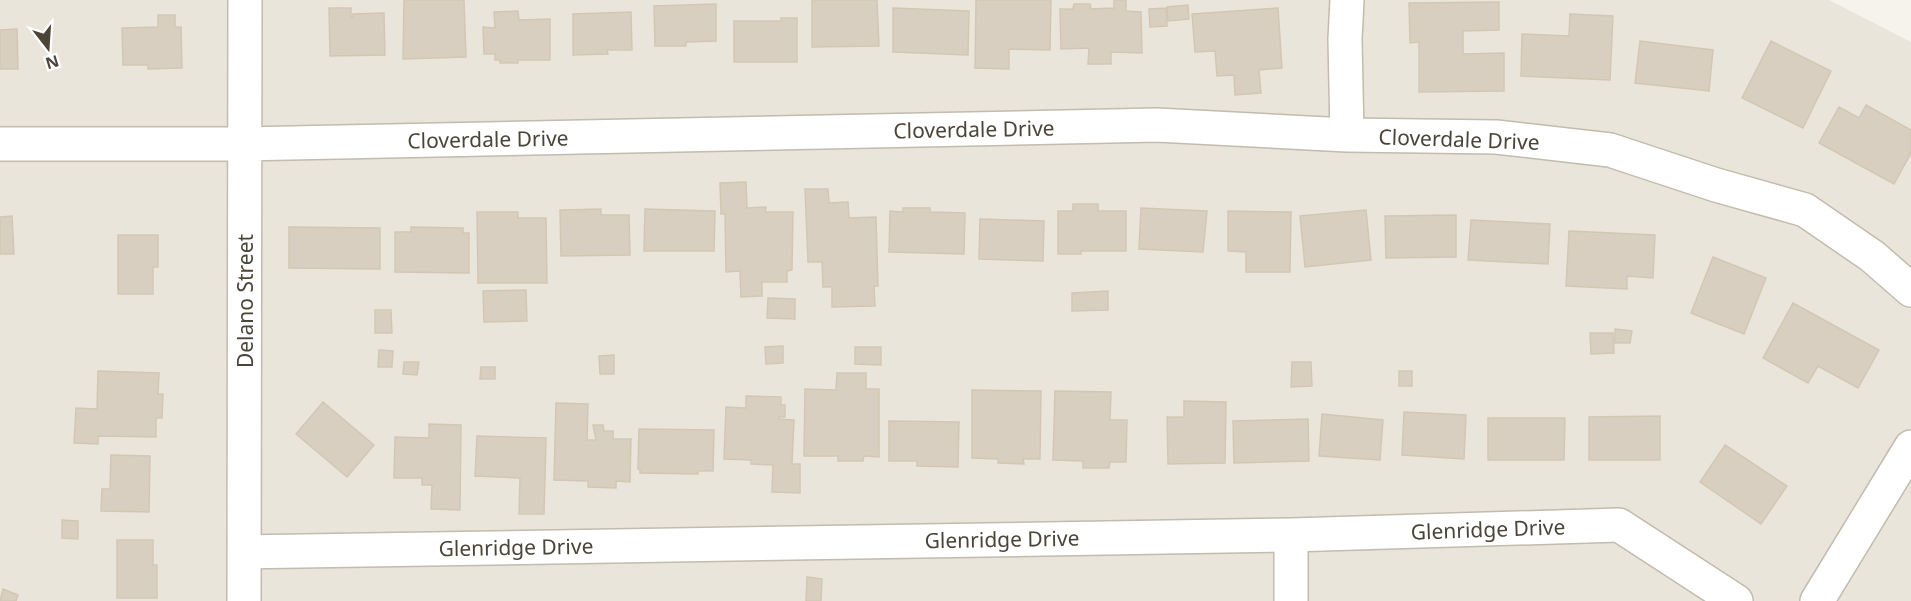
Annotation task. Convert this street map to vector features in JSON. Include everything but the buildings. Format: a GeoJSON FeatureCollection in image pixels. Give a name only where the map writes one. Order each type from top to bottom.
{"type":"FeatureCollection","features":[{"type":"Feature","properties":{"kind":"street","name":"Delano Street"},"geometry":{"type":"LineString","coordinates":[[244,601],[245,0]]}},
{"type":"Feature","properties":{"kind":"street"},"geometry":{"type":"LineString","coordinates":[[1347,0],[1345,39],[1347,135]]}},
{"type":"Feature","properties":{"kind":"street","name":"Cloverdale Drive"},"geometry":{"type":"LineString","coordinates":[[0,144],[244,144],[1157,126],[1347,135],[1496,137],[1610,150],[1716,185],[1805,210],[1872,256],[1911,290]]}},
{"type":"Feature","properties":{"kind":"street"},"geometry":{"type":"LineString","coordinates":[[1816,601],[1911,447]]}},
{"type":"Feature","properties":{"kind":"street","name":"Glenridge Drive"},"geometry":{"type":"LineString","coordinates":[[245,552],[1291,534],[1619,525],[1736,601]]}},
{"type":"Feature","properties":{"kind":"street"},"geometry":{"type":"LineString","coordinates":[[1291,534],[1291,601]]}},
{"type":"Feature","properties":{"kind":"shaded area"},"geometry":{"type":"Polygon","coordinates":[[[0,0],[1829,0],[1911,42],[1911,601],[0,601],[0,0]]]}}]}
